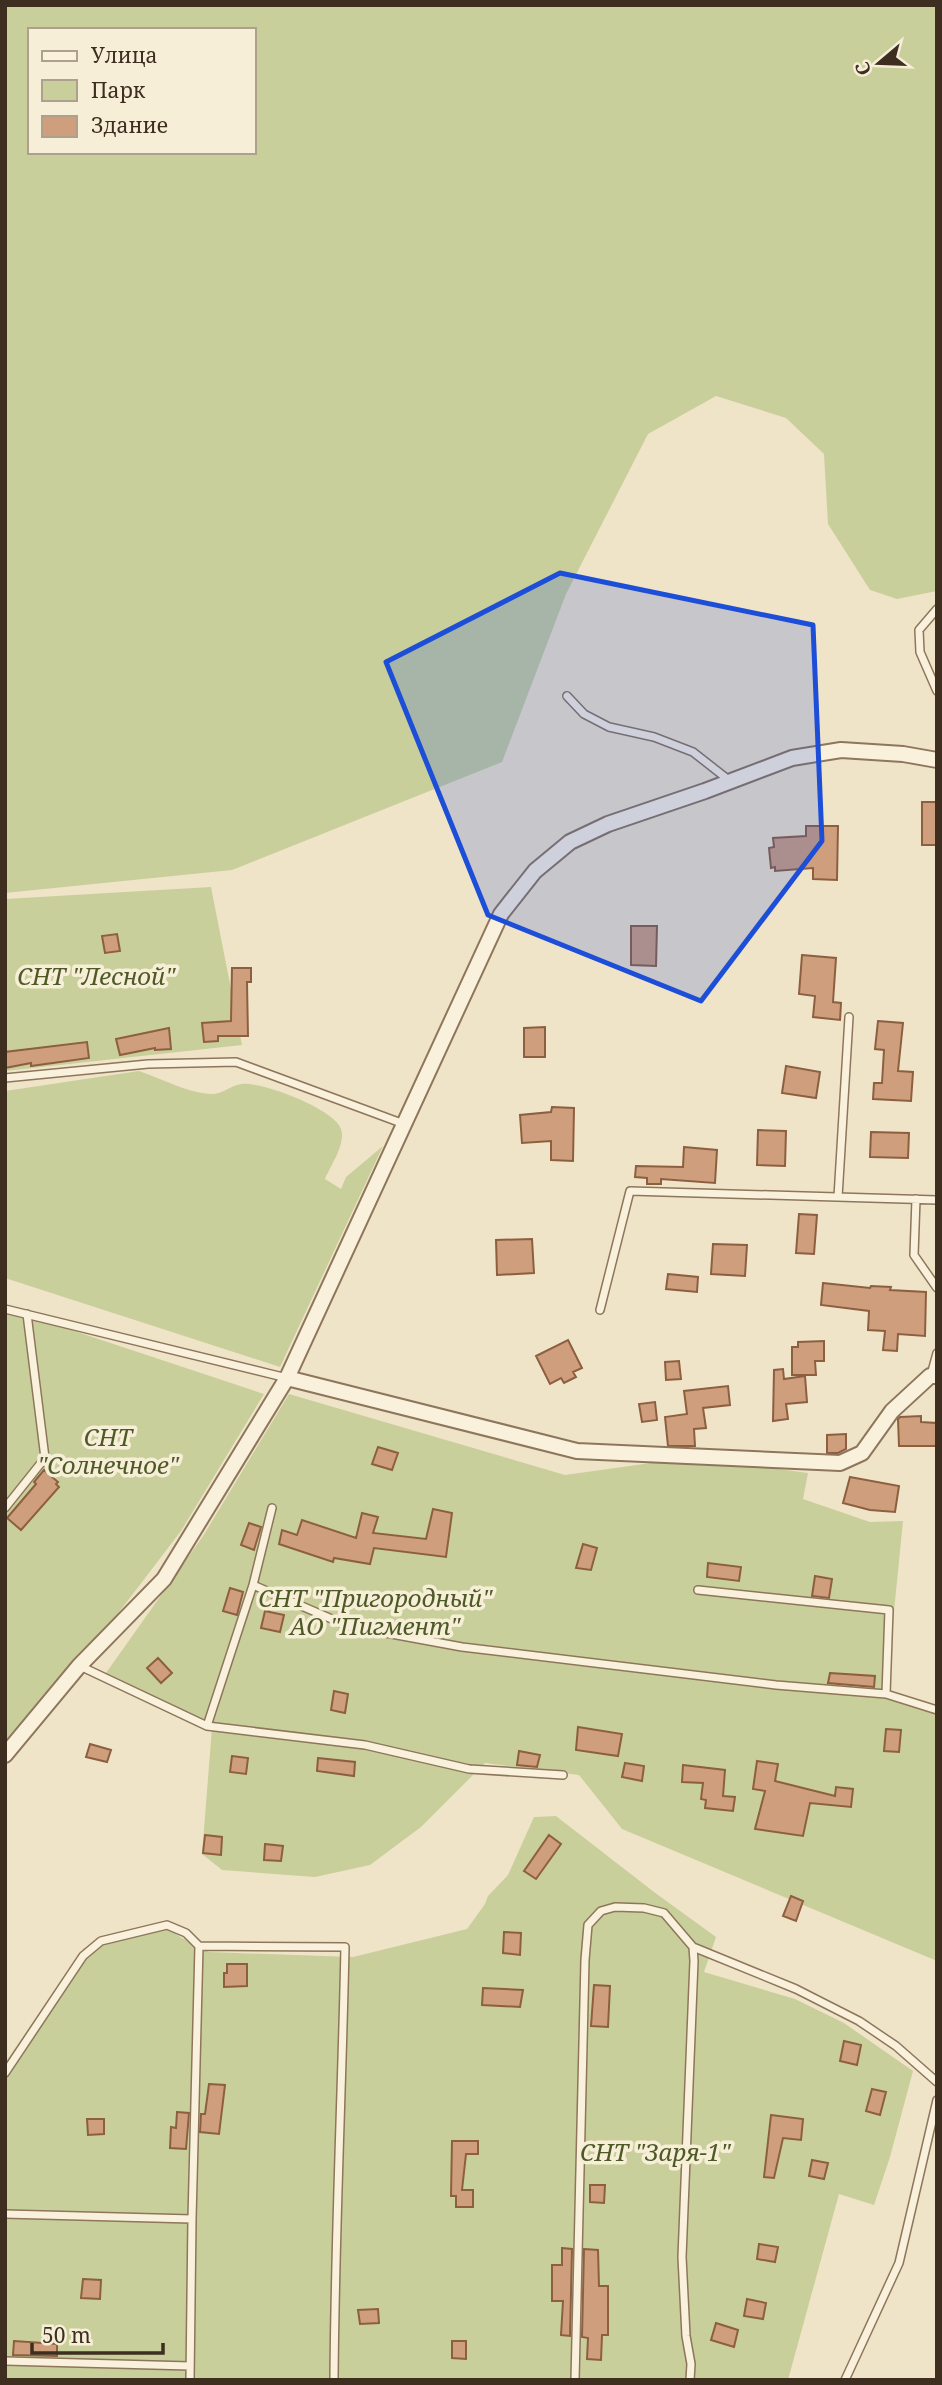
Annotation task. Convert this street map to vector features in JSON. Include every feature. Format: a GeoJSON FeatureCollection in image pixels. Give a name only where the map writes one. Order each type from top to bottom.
{"type":"FeatureCollection","features":[{"type":"Feature","properties":{"kind":"street"},"geometry":{"type":"LineString","coordinates":[[5,1755],[79,1666],[163,1579],[287,1378],[501,915],[536,871],[570,842],[608,824],[792,758],[841,750],[903,754],[937,760]]}},
{"type":"Feature","properties":{"kind":"street"},"geometry":{"type":"LineString","coordinates":[[287,1378],[577,1451],[840,1463],[862,1453],[892,1410],[934,1376]]}},
{"type":"Feature","properties":{"kind":"lane"},"geometry":{"type":"LineString","coordinates":[[937,610],[919,630],[920,652],[937,691]]}},
{"type":"Feature","properties":{"kind":"lane"},"geometry":{"type":"LineString","coordinates":[[567,696],[584,714],[609,727],[653,737],[694,752],[730,781]]}},
{"type":"Feature","properties":{"kind":"lane"},"geometry":{"type":"LineString","coordinates":[[838,1197],[849,1017]]}},
{"type":"Feature","properties":{"kind":"lane"},"geometry":{"type":"LineString","coordinates":[[5,1077],[148,1063],[236,1062],[404,1124]]}},
{"type":"Feature","properties":{"kind":"lane"},"geometry":{"type":"LineString","coordinates":[[600,1310],[630,1191],[937,1200]]}},
{"type":"Feature","properties":{"kind":"lane"},"geometry":{"type":"LineString","coordinates":[[916,1199],[914,1255],[937,1288]]}},
{"type":"Feature","properties":{"kind":"lane"},"geometry":{"type":"LineString","coordinates":[[5,1309],[287,1378]]}},
{"type":"Feature","properties":{"kind":"lane"},"geometry":{"type":"LineString","coordinates":[[5,1508],[45,1458],[27,1314]]}},
{"type":"Feature","properties":{"kind":"lane"},"geometry":{"type":"LineString","coordinates":[[934,1376],[937,1353]]}},
{"type":"Feature","properties":{"kind":"lane"},"geometry":{"type":"LineString","coordinates":[[208,1726],[253,1586],[272,1508]]}},
{"type":"Feature","properties":{"kind":"lane"},"geometry":{"type":"LineString","coordinates":[[253,1586],[348,1626],[462,1647],[776,1685],[886,1694],[937,1710]]}},
{"type":"Feature","properties":{"kind":"lane"},"geometry":{"type":"LineString","coordinates":[[698,1590],[889,1610],[886,1694]]}},
{"type":"Feature","properties":{"kind":"lane"},"geometry":{"type":"LineString","coordinates":[[79,1666],[208,1726],[365,1745],[469,1769],[563,1775]]}},
{"type":"Feature","properties":{"kind":"lane"},"geometry":{"type":"LineString","coordinates":[[575,2380],[585,1960],[588,1925],[601,1911],[615,1907],[644,1908],[664,1913],[693,1947],[796,1989],[859,2021],[896,2046],[937,2082]]}},
{"type":"Feature","properties":{"kind":"lane"},"geometry":{"type":"LineString","coordinates":[[5,2073],[83,1955],[101,1941],[167,1925],[186,1933],[200,1946],[345,1947],[335,2256],[334,2380]]}},
{"type":"Feature","properties":{"kind":"lane"},"geometry":{"type":"LineString","coordinates":[[190,2380],[200,1946]]}},
{"type":"Feature","properties":{"kind":"lane"},"geometry":{"type":"LineString","coordinates":[[690,2380],[682,2257],[693,1947]]}},
{"type":"Feature","properties":{"kind":"lane"},"geometry":{"type":"LineString","coordinates":[[845,2380],[899,2263],[937,2100]]}},
{"type":"Feature","properties":{"kind":"lane"},"geometry":{"type":"LineString","coordinates":[[5,2214],[192,2219]]}},
{"type":"Feature","properties":{"kind":"lane"},"geometry":{"type":"LineString","coordinates":[[5,2361],[190,2366]]}},
{"type":"Feature","properties":{"kind":"highlighted area"},"geometry":{"type":"Polygon","coordinates":[[[560,573],[813,625],[822,841],[701,1001],[488,915],[386,662],[560,573]]]}},
{"type":"Feature","properties":{"kind":"green space"},"geometry":{"type":"Polygon","coordinates":[[[5,5],[937,5],[937,591],[897,599],[870,590],[828,524],[824,454],[786,418],[716,396],[648,434],[566,594],[502,762],[232,870],[5,893],[5,5]]]}},
{"type":"Feature","properties":{"kind":"green space","name":"СНТ \"Лесной\""},"geometry":{"type":"Polygon","coordinates":[[[211,887],[242,1045],[5,1071],[5,899],[211,887]]]}},
{"type":"Feature","properties":{"kind":"green space"},"geometry":{"type":"Polygon","coordinates":[[[139,1071],[201,1093],[218,1093],[241,1084],[251,1084],[296,1098],[326,1113],[336,1121],[342,1135],[340,1148],[325,1179],[341,1189],[346,1177],[383,1146],[280,1367],[5,1278],[5,1091],[139,1071]]]}},
{"type":"Feature","properties":{"kind":"green space","name":"СНТ \"Солнечное\""},"geometry":{"type":"Polygon","coordinates":[[[5,1308],[264,1394],[181,1531],[74,1671],[5,1743],[5,1308]]]}},
{"type":"Feature","properties":{"kind":"green space","name":"СНТ \"Пригородный\" АО \"Пигмент\""},"geometry":{"type":"Polygon","coordinates":[[[289,1394],[565,1475],[665,1461],[726,1462],[808,1473],[803,1499],[870,1522],[903,1521],[886,1692],[937,1706],[937,1961],[622,1829],[579,1775],[485,1763],[421,1827],[370,1865],[315,1877],[222,1870],[202,1854],[212,1728],[101,1680],[203,1536],[289,1394]]]}},
{"type":"Feature","properties":{"kind":"green space","name":"СНТ \"Заря-1\""},"geometry":{"type":"Polygon","coordinates":[[[556,1816],[716,1937],[704,1972],[795,1999],[844,2023],[913,2071],[874,2205],[839,2194],[788,2380],[5,2380],[5,2063],[84,1948],[160,1924],[209,1952],[353,1957],[467,1929],[488,1896],[508,1875],[534,1817],[556,1816]]]}},
{"type":"Feature","properties":{"kind":"building"},"geometry":{"type":"Polygon","coordinates":[[[922,802],[937,802],[937,845],[922,845],[922,802]]]}},
{"type":"Feature","properties":{"kind":"building"},"geometry":{"type":"Polygon","coordinates":[[[806,826],[838,826],[837,880],[813,879],[813,868],[775,871],[775,867],[771,868],[769,848],[774,847],[773,838],[806,836],[806,826]]]}},
{"type":"Feature","properties":{"kind":"building"},"geometry":{"type":"Polygon","coordinates":[[[631,926],[657,926],[656,966],[631,965],[631,926]]]}},
{"type":"Feature","properties":{"kind":"building"},"geometry":{"type":"Polygon","coordinates":[[[117,934],[120,951],[105,953],[102,936],[117,934]]]}},
{"type":"Feature","properties":{"kind":"building"},"geometry":{"type":"Polygon","coordinates":[[[802,955],[836,958],[833,1002],[841,1003],[840,1020],[813,1017],[815,996],[799,994],[802,955]]]}},
{"type":"Feature","properties":{"kind":"building"},"geometry":{"type":"Polygon","coordinates":[[[232,968],[251,968],[251,982],[247,982],[248,1036],[218,1036],[218,1041],[204,1042],[202,1023],[231,1021],[232,968]]]}},
{"type":"Feature","properties":{"kind":"building"},"geometry":{"type":"Polygon","coordinates":[[[878,1021],[903,1023],[898,1071],[913,1072],[911,1101],[873,1099],[874,1083],[882,1083],[884,1050],[875,1049],[878,1021]]]}},
{"type":"Feature","properties":{"kind":"building"},"geometry":{"type":"Polygon","coordinates":[[[545,1027],[545,1057],[524,1057],[524,1028],[545,1027]]]}},
{"type":"Feature","properties":{"kind":"building"},"geometry":{"type":"Polygon","coordinates":[[[169,1028],[171,1049],[155,1048],[120,1055],[116,1039],[169,1028]]]}},
{"type":"Feature","properties":{"kind":"building"},"geometry":{"type":"Polygon","coordinates":[[[87,1042],[89,1058],[5,1068],[5,1052],[87,1042]]]}},
{"type":"Feature","properties":{"kind":"building"},"geometry":{"type":"Polygon","coordinates":[[[786,1066],[820,1072],[816,1098],[782,1093],[786,1066]]]}},
{"type":"Feature","properties":{"kind":"building"},"geometry":{"type":"Polygon","coordinates":[[[552,1107],[574,1108],[573,1161],[551,1160],[551,1141],[522,1143],[520,1115],[551,1112],[552,1107]]]}},
{"type":"Feature","properties":{"kind":"building"},"geometry":{"type":"Polygon","coordinates":[[[758,1130],[786,1131],[785,1166],[757,1165],[758,1130]]]}},
{"type":"Feature","properties":{"kind":"building"},"geometry":{"type":"Polygon","coordinates":[[[871,1132],[909,1133],[908,1158],[870,1157],[871,1132]]]}},
{"type":"Feature","properties":{"kind":"building"},"geometry":{"type":"Polygon","coordinates":[[[684,1147],[717,1150],[715,1183],[661,1179],[661,1184],[647,1184],[647,1178],[635,1177],[636,1166],[683,1167],[684,1147]]]}},
{"type":"Feature","properties":{"kind":"building"},"geometry":{"type":"Polygon","coordinates":[[[799,1214],[817,1215],[814,1254],[796,1253],[799,1214]]]}},
{"type":"Feature","properties":{"kind":"building"},"geometry":{"type":"Polygon","coordinates":[[[532,1239],[534,1273],[497,1275],[496,1240],[532,1239]]]}},
{"type":"Feature","properties":{"kind":"building"},"geometry":{"type":"Polygon","coordinates":[[[713,1244],[747,1245],[745,1276],[711,1274],[713,1244]]]}},
{"type":"Feature","properties":{"kind":"building"},"geometry":{"type":"Polygon","coordinates":[[[668,1274],[698,1277],[697,1292],[666,1289],[668,1274]]]}},
{"type":"Feature","properties":{"kind":"building"},"geometry":{"type":"Polygon","coordinates":[[[823,1283],[926,1292],[925,1336],[898,1334],[897,1351],[883,1350],[885,1331],[868,1330],[869,1311],[821,1305],[823,1283]]]}},
{"type":"Feature","properties":{"kind":"building"},"geometry":{"type":"Polygon","coordinates":[[[568,1340],[582,1368],[573,1372],[576,1377],[564,1383],[561,1378],[550,1384],[536,1356],[568,1340]]]}},
{"type":"Feature","properties":{"kind":"building"},"geometry":{"type":"Polygon","coordinates":[[[824,1341],[824,1361],[815,1361],[816,1375],[792,1375],[792,1347],[798,1347],[798,1342],[824,1341]]]}},
{"type":"Feature","properties":{"kind":"building"},"geometry":{"type":"Polygon","coordinates":[[[679,1361],[681,1379],[666,1380],[665,1362],[679,1361]]]}},
{"type":"Feature","properties":{"kind":"building"},"geometry":{"type":"Polygon","coordinates":[[[783,1369],[784,1379],[805,1376],[807,1402],[786,1404],[788,1419],[773,1421],[774,1370],[783,1369]]]}},
{"type":"Feature","properties":{"kind":"building"},"geometry":{"type":"Polygon","coordinates":[[[728,1386],[730,1405],[703,1408],[706,1428],[694,1429],[695,1446],[668,1446],[665,1417],[687,1414],[684,1391],[728,1386]]]}},
{"type":"Feature","properties":{"kind":"building"},"geometry":{"type":"Polygon","coordinates":[[[655,1402],[657,1420],[642,1422],[639,1404],[655,1402]]]}},
{"type":"Feature","properties":{"kind":"building"},"geometry":{"type":"Polygon","coordinates":[[[921,1416],[921,1422],[937,1423],[937,1446],[899,1446],[898,1419],[921,1416]]]}},
{"type":"Feature","properties":{"kind":"building"},"geometry":{"type":"Polygon","coordinates":[[[846,1434],[846,1449],[838,1453],[827,1453],[827,1435],[846,1434]]]}},
{"type":"Feature","properties":{"kind":"building"},"geometry":{"type":"Polygon","coordinates":[[[378,1447],[398,1453],[392,1470],[372,1464],[378,1447]]]}},
{"type":"Feature","properties":{"kind":"building"},"geometry":{"type":"Polygon","coordinates":[[[44,1470],[58,1482],[56,1484],[59,1487],[21,1530],[7,1518],[36,1484],[34,1482],[44,1470]]]}},
{"type":"Feature","properties":{"kind":"building"},"geometry":{"type":"Polygon","coordinates":[[[850,1477],[899,1486],[895,1512],[870,1510],[843,1503],[850,1477]]]}},
{"type":"Feature","properties":{"kind":"building"},"geometry":{"type":"Polygon","coordinates":[[[433,1509],[452,1513],[446,1557],[374,1548],[370,1564],[334,1558],[333,1562],[279,1544],[282,1530],[297,1535],[302,1520],[356,1538],[362,1513],[378,1517],[373,1533],[426,1539],[433,1509]]]}},
{"type":"Feature","properties":{"kind":"building"},"geometry":{"type":"Polygon","coordinates":[[[249,1523],[261,1527],[254,1550],[241,1545],[249,1523]]]}},
{"type":"Feature","properties":{"kind":"building"},"geometry":{"type":"Polygon","coordinates":[[[583,1544],[597,1548],[591,1570],[576,1568],[583,1544]]]}},
{"type":"Feature","properties":{"kind":"building"},"geometry":{"type":"Polygon","coordinates":[[[708,1563],[741,1567],[739,1581],[707,1577],[708,1563]]]}},
{"type":"Feature","properties":{"kind":"building"},"geometry":{"type":"Polygon","coordinates":[[[815,1576],[832,1579],[829,1598],[812,1596],[815,1576]]]}},
{"type":"Feature","properties":{"kind":"building"},"geometry":{"type":"Polygon","coordinates":[[[230,1588],[243,1592],[237,1615],[223,1611],[230,1588]]]}},
{"type":"Feature","properties":{"kind":"building"},"geometry":{"type":"Polygon","coordinates":[[[265,1611],[284,1615],[280,1632],[261,1628],[265,1611]]]}},
{"type":"Feature","properties":{"kind":"building"},"geometry":{"type":"Polygon","coordinates":[[[158,1658],[172,1673],[161,1683],[147,1668],[158,1658]]]}},
{"type":"Feature","properties":{"kind":"building"},"geometry":{"type":"Polygon","coordinates":[[[830,1673],[875,1676],[874,1687],[828,1683],[830,1673]]]}},
{"type":"Feature","properties":{"kind":"building"},"geometry":{"type":"Polygon","coordinates":[[[334,1691],[348,1694],[345,1713],[331,1710],[334,1691]]]}},
{"type":"Feature","properties":{"kind":"building"},"geometry":{"type":"Polygon","coordinates":[[[578,1727],[622,1734],[618,1756],[576,1750],[578,1727]]]}},
{"type":"Feature","properties":{"kind":"building"},"geometry":{"type":"Polygon","coordinates":[[[886,1729],[901,1730],[899,1752],[884,1751],[886,1729]]]}},
{"type":"Feature","properties":{"kind":"building"},"geometry":{"type":"Polygon","coordinates":[[[90,1744],[111,1750],[107,1762],[86,1757],[90,1744]]]}},
{"type":"Feature","properties":{"kind":"building"},"geometry":{"type":"Polygon","coordinates":[[[519,1751],[540,1755],[537,1767],[517,1765],[519,1751]]]}},
{"type":"Feature","properties":{"kind":"building"},"geometry":{"type":"Polygon","coordinates":[[[232,1756],[248,1758],[246,1774],[230,1772],[232,1756]]]}},
{"type":"Feature","properties":{"kind":"building"},"geometry":{"type":"Polygon","coordinates":[[[318,1758],[355,1762],[354,1776],[317,1771],[318,1758]]]}},
{"type":"Feature","properties":{"kind":"building"},"geometry":{"type":"Polygon","coordinates":[[[757,1761],[778,1764],[775,1781],[835,1796],[836,1787],[853,1789],[851,1807],[810,1803],[803,1836],[755,1829],[765,1791],[753,1789],[757,1761]]]}},
{"type":"Feature","properties":{"kind":"building"},"geometry":{"type":"Polygon","coordinates":[[[625,1763],[644,1766],[642,1781],[622,1777],[625,1763]]]}},
{"type":"Feature","properties":{"kind":"building"},"geometry":{"type":"Polygon","coordinates":[[[683,1765],[725,1770],[723,1796],[735,1797],[733,1811],[705,1808],[706,1800],[701,1799],[703,1783],[682,1782],[683,1765]]]}},
{"type":"Feature","properties":{"kind":"building"},"geometry":{"type":"Polygon","coordinates":[[[205,1835],[222,1837],[221,1855],[203,1853],[205,1835]]]}},
{"type":"Feature","properties":{"kind":"building"},"geometry":{"type":"Polygon","coordinates":[[[549,1835],[561,1844],[536,1879],[524,1871],[549,1835]]]}},
{"type":"Feature","properties":{"kind":"building"},"geometry":{"type":"Polygon","coordinates":[[[265,1844],[283,1846],[281,1861],[264,1860],[265,1844]]]}},
{"type":"Feature","properties":{"kind":"building"},"geometry":{"type":"Polygon","coordinates":[[[791,1896],[803,1901],[796,1921],[783,1916],[791,1896]]]}},
{"type":"Feature","properties":{"kind":"building"},"geometry":{"type":"Polygon","coordinates":[[[504,1932],[521,1933],[520,1955],[503,1953],[504,1932]]]}},
{"type":"Feature","properties":{"kind":"building"},"geometry":{"type":"Polygon","coordinates":[[[227,1964],[247,1964],[247,1986],[224,1987],[227,1964]]]}},
{"type":"Feature","properties":{"kind":"building"},"geometry":{"type":"Polygon","coordinates":[[[594,1985],[610,1986],[608,2027],[591,2026],[594,1985]]]}},
{"type":"Feature","properties":{"kind":"building"},"geometry":{"type":"Polygon","coordinates":[[[483,1988],[523,1990],[520,2007],[482,2005],[483,1988]]]}},
{"type":"Feature","properties":{"kind":"building"},"geometry":{"type":"Polygon","coordinates":[[[844,2041],[861,2045],[857,2065],[840,2061],[844,2041]]]}},
{"type":"Feature","properties":{"kind":"building"},"geometry":{"type":"Polygon","coordinates":[[[209,2084],[225,2085],[219,2134],[200,2132],[201,2114],[205,2114],[209,2084]]]}},
{"type":"Feature","properties":{"kind":"building"},"geometry":{"type":"Polygon","coordinates":[[[872,2089],[886,2092],[880,2115],[866,2111],[872,2089]]]}},
{"type":"Feature","properties":{"kind":"building"},"geometry":{"type":"Polygon","coordinates":[[[177,2112],[189,2113],[186,2149],[170,2148],[171,2127],[176,2128],[177,2112]]]}},
{"type":"Feature","properties":{"kind":"building"},"geometry":{"type":"Polygon","coordinates":[[[771,2115],[803,2119],[801,2140],[783,2138],[774,2178],[764,2177],[771,2115]]]}},
{"type":"Feature","properties":{"kind":"building"},"geometry":{"type":"Polygon","coordinates":[[[87,2119],[104,2119],[104,2134],[88,2135],[87,2119]]]}},
{"type":"Feature","properties":{"kind":"building"},"geometry":{"type":"Polygon","coordinates":[[[452,2141],[478,2141],[478,2154],[466,2154],[462,2190],[473,2190],[473,2207],[456,2207],[456,2196],[451,2196],[452,2141]]]}},
{"type":"Feature","properties":{"kind":"building"},"geometry":{"type":"Polygon","coordinates":[[[812,2160],[828,2163],[824,2179],[809,2176],[812,2160]]]}},
{"type":"Feature","properties":{"kind":"building"},"geometry":{"type":"Polygon","coordinates":[[[590,2185],[605,2185],[604,2203],[590,2202],[590,2185]]]}},
{"type":"Feature","properties":{"kind":"building"},"geometry":{"type":"Polygon","coordinates":[[[759,2244],[778,2247],[775,2262],[757,2259],[759,2244]]]}},
{"type":"Feature","properties":{"kind":"building"},"geometry":{"type":"Polygon","coordinates":[[[562,2248],[572,2249],[570,2336],[561,2335],[563,2301],[552,2301],[552,2265],[562,2265],[562,2248]]]}},
{"type":"Feature","properties":{"kind":"building"},"geometry":{"type":"Polygon","coordinates":[[[584,2249],[598,2250],[599,2286],[608,2286],[608,2335],[602,2335],[601,2360],[587,2359],[588,2338],[582,2337],[584,2249]]]}},
{"type":"Feature","properties":{"kind":"building"},"geometry":{"type":"Polygon","coordinates":[[[83,2279],[101,2280],[100,2299],[81,2298],[83,2279]]]}},
{"type":"Feature","properties":{"kind":"building"},"geometry":{"type":"Polygon","coordinates":[[[747,2299],[766,2303],[763,2319],[744,2316],[747,2299]]]}},
{"type":"Feature","properties":{"kind":"building"},"geometry":{"type":"Polygon","coordinates":[[[378,2309],[379,2323],[360,2324],[358,2310],[378,2309]]]}},
{"type":"Feature","properties":{"kind":"building"},"geometry":{"type":"Polygon","coordinates":[[[716,2323],[738,2330],[734,2347],[711,2340],[716,2323]]]}},
{"type":"Feature","properties":{"kind":"building"},"geometry":{"type":"Polygon","coordinates":[[[14,2341],[57,2344],[57,2356],[13,2355],[14,2341]]]}},
{"type":"Feature","properties":{"kind":"building"},"geometry":{"type":"Polygon","coordinates":[[[452,2341],[466,2341],[466,2359],[452,2358],[452,2341]]]}}]}
